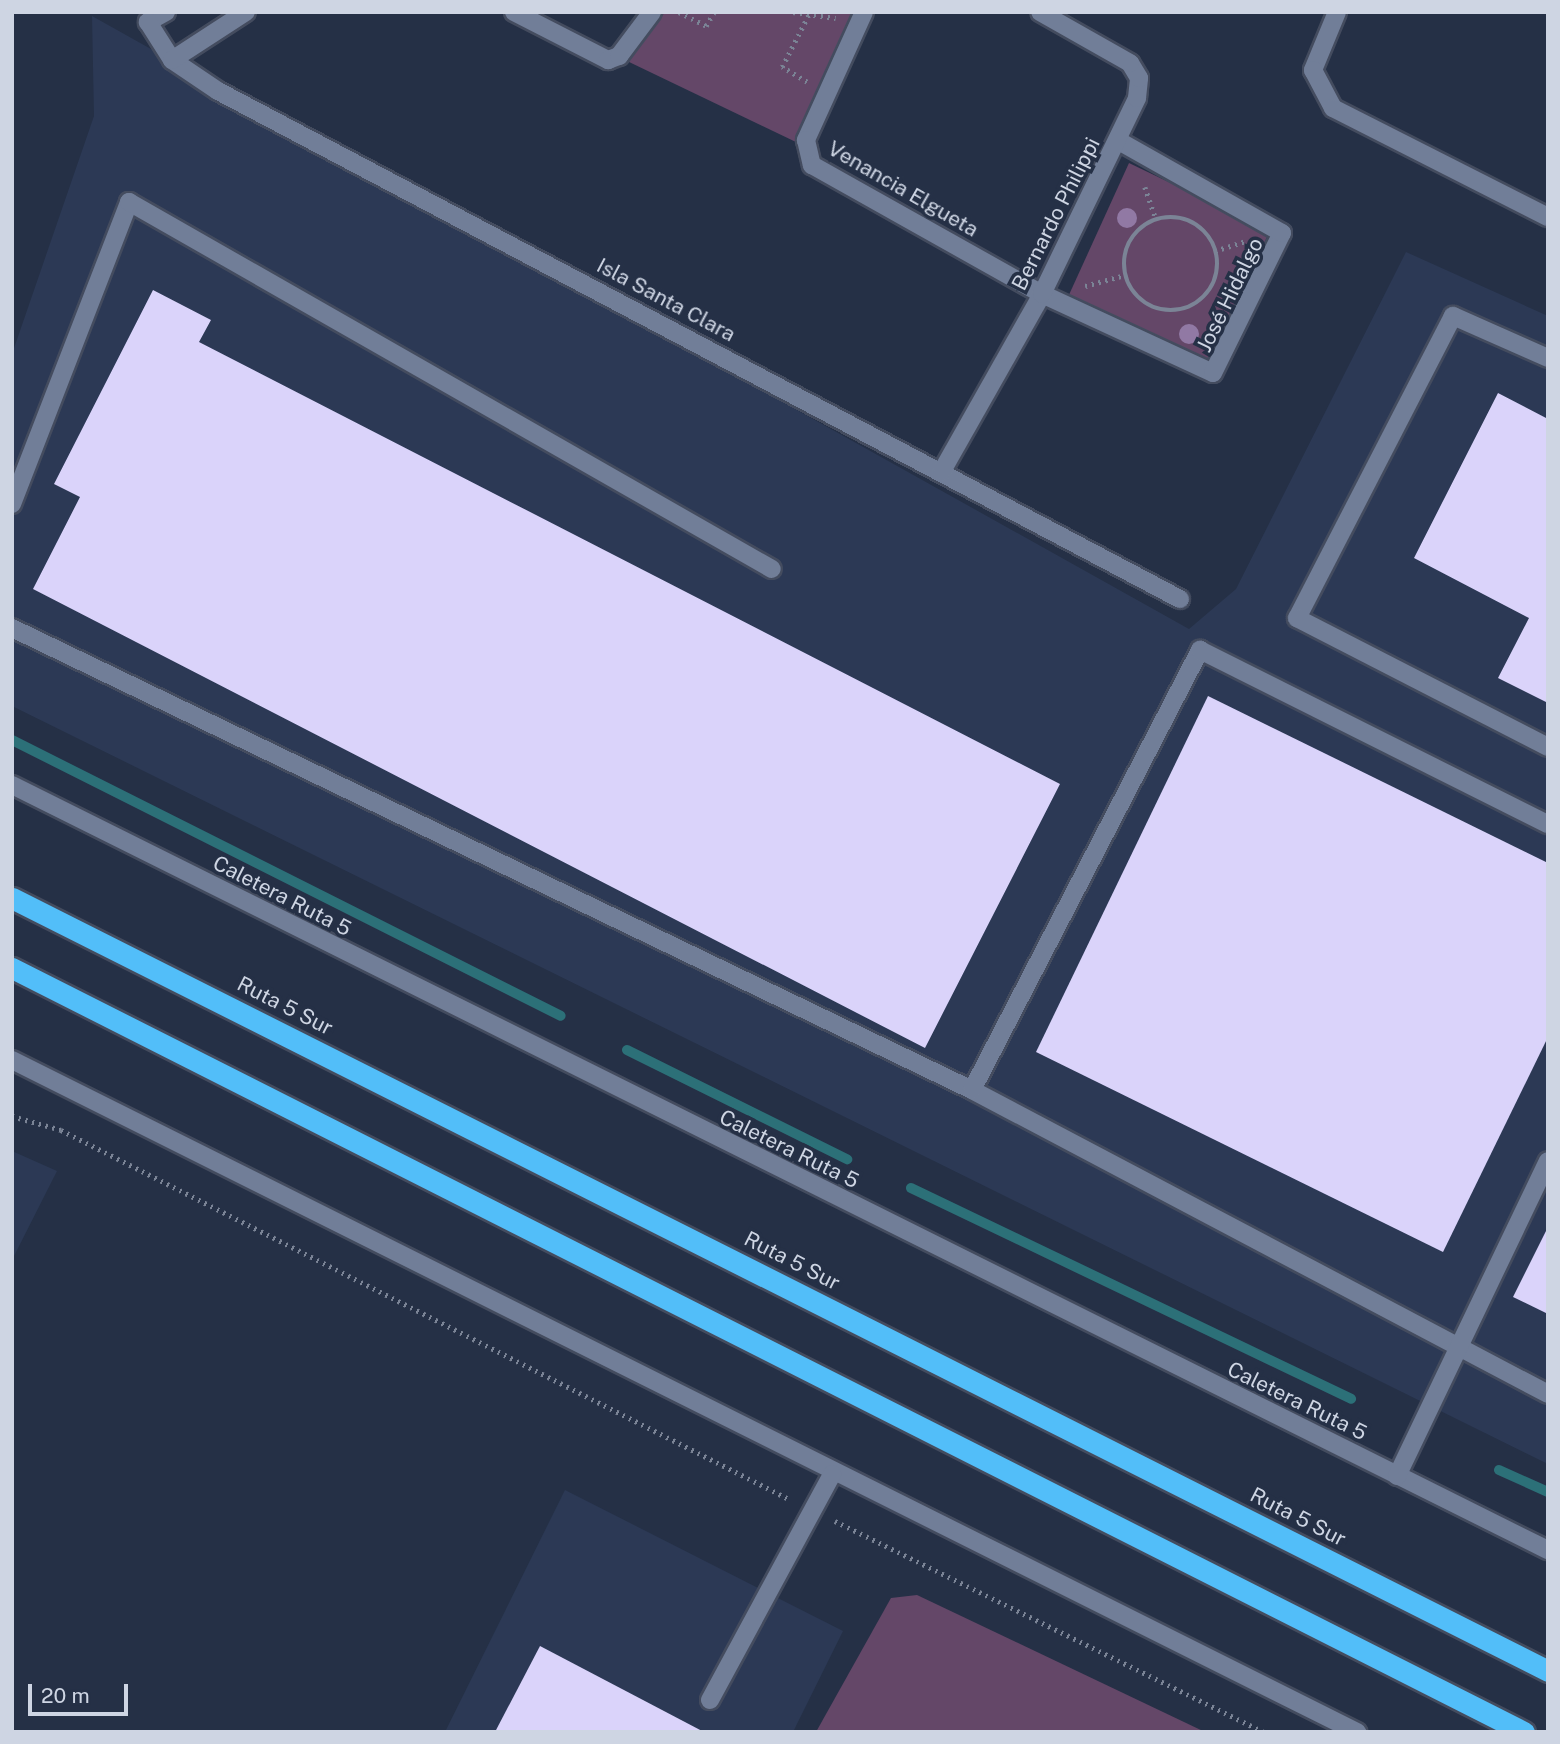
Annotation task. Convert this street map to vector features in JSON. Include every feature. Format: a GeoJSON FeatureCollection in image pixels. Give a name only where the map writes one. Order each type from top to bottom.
{"type":"FeatureCollection","features":[{"type":"Feature","properties":{"kind":"highway","name":"Ruta 5 Sur"},"geometry":{"type":"LineString","coordinates":[[12,898],[1548,1671]]}},
{"type":"Feature","properties":{"kind":"highway"},"geometry":{"type":"LineString","coordinates":[[12,968],[1524,1732]]}},
{"type":"Feature","properties":{"kind":"street","name":"Isla Santa Clara"},"geometry":{"type":"LineString","coordinates":[[166,12],[148,22],[173,60],[218,91],[1180,599]]}},
{"type":"Feature","properties":{"kind":"street"},"geometry":{"type":"LineString","coordinates":[[173,60],[246,12]]}},
{"type":"Feature","properties":{"kind":"street"},"geometry":{"type":"LineString","coordinates":[[514,12],[608,60],[618,56],[652,12]]}},
{"type":"Feature","properties":{"kind":"street","name":"Bernardo Philippi"},"geometry":{"type":"LineString","coordinates":[[942,471],[1042,294],[1119,141],[1137,98],[1136,71],[1040,12]]}},
{"type":"Feature","properties":{"kind":"street"},"geometry":{"type":"LineString","coordinates":[[1336,12],[1313,70],[1333,108],[1548,217]]}},
{"type":"Feature","properties":{"kind":"street","name":"Venancia Elgueta"},"geometry":{"type":"LineString","coordinates":[[863,15],[806,140],[812,165],[1042,294]]}},
{"type":"Feature","properties":{"kind":"street","name":"José Hidalgo"},"geometry":{"type":"LineString","coordinates":[[1042,294],[1204,373],[1221,367],[1282,233],[1119,141]]}},
{"type":"Feature","properties":{"kind":"street"},"geometry":{"type":"LineString","coordinates":[[12,504],[130,202],[772,569]]}},
{"type":"Feature","properties":{"kind":"street"},"geometry":{"type":"LineString","coordinates":[[1548,358],[1453,316],[1297,618],[1548,747]]}},
{"type":"Feature","properties":{"kind":"street"},"geometry":{"type":"LineString","coordinates":[[12,628],[972,1090],[1548,1394]]}},
{"type":"Feature","properties":{"kind":"street"},"geometry":{"type":"LineString","coordinates":[[972,1090],[1200,650],[1548,824]]}},
{"type":"Feature","properties":{"kind":"street","name":"Caletera Ruta 5"},"geometry":{"type":"LineString","coordinates":[[12,785],[1548,1550]]}},
{"type":"Feature","properties":{"kind":"street"},"geometry":{"type":"LineString","coordinates":[[12,1060],[832,1474],[1357,1732]]}},
{"type":"Feature","properties":{"kind":"street"},"geometry":{"type":"LineString","coordinates":[[1396,1476],[1548,1161]]}},
{"type":"Feature","properties":{"kind":"street"},"geometry":{"type":"LineString","coordinates":[[710,1700],[832,1474]]}},
{"type":"Feature","properties":{"kind":"path"},"geometry":{"type":"LineString","coordinates":[[679,12],[706,26],[714,12]]}},
{"type":"Feature","properties":{"kind":"path"},"geometry":{"type":"LineString","coordinates":[[793,12],[863,15]]}},
{"type":"Feature","properties":{"kind":"path"},"geometry":{"type":"LineString","coordinates":[[809,14],[782,67],[827,93]]}},
{"type":"Feature","properties":{"kind":"path"},"geometry":{"type":"LineString","coordinates":[[1156,219],[1192,223],[1215,251],[1212,287],[1183,309],[1147,304],[1125,275],[1132,237],[1156,219]]}},
{"type":"Feature","properties":{"kind":"path"},"geometry":{"type":"LineString","coordinates":[[12,1116],[61,1130],[813,1511],[1264,1732]]}},
{"type":"Feature","properties":{"kind":"shaded area"},"geometry":{"type":"Polygon","coordinates":[[[665,12],[856,12],[798,143],[627,61],[665,12]]]}},
{"type":"Feature","properties":{"kind":"shaded area"},"geometry":{"type":"Polygon","coordinates":[[[92,16],[1189,629],[1236,589],[1406,252],[1548,316],[1548,1464],[12,706],[12,354],[94,116],[92,16]]]}},
{"type":"Feature","properties":{"kind":"shaded area"},"geometry":{"type":"Polygon","coordinates":[[[1129,163],[1258,225],[1267,237],[1207,361],[1068,297],[1129,163]]]}},
{"type":"Feature","properties":{"kind":"shaded area"},"geometry":{"type":"Polygon","coordinates":[[[12,1151],[57,1171],[12,1260],[12,1151]]]}},
{"type":"Feature","properties":{"kind":"shaded area"},"geometry":{"type":"Polygon","coordinates":[[[565,1490],[843,1631],[793,1732],[445,1732],[565,1490]]]}},
{"type":"Feature","properties":{"kind":"shaded area"},"geometry":{"type":"Polygon","coordinates":[[[917,1595],[1205,1732],[816,1732],[891,1598],[917,1595]]]}},
{"type":"Feature","properties":{"kind":"building"},"geometry":{"type":"Polygon","coordinates":[[[153,290],[211,320],[199,342],[1060,784],[925,1048],[33,589],[80,497],[54,484],[153,290]]]}},
{"type":"Feature","properties":{"kind":"building"},"geometry":{"type":"Polygon","coordinates":[[[1498,393],[1548,419],[1548,703],[1498,678],[1529,618],[1414,558],[1498,393]]]}},
{"type":"Feature","properties":{"kind":"building"},"geometry":{"type":"Polygon","coordinates":[[[1208,696],[1548,863],[1548,1037],[1443,1252],[1036,1052],[1208,696]]]}},
{"type":"Feature","properties":{"kind":"building"},"geometry":{"type":"Polygon","coordinates":[[[1548,1227],[1548,1314],[1513,1297],[1548,1227]]]}},
{"type":"Feature","properties":{"kind":"building"},"geometry":{"type":"Polygon","coordinates":[[[540,1646],[704,1732],[495,1732],[540,1646]]]}},
{"type":"Feature","properties":{"kind":"waterway"},"geometry":{"type":"LineString","coordinates":[[12,740],[561,1016]]}},
{"type":"Feature","properties":{"kind":"waterway"},"geometry":{"type":"LineString","coordinates":[[627,1050],[847,1159]]}},
{"type":"Feature","properties":{"kind":"waterway"},"geometry":{"type":"LineString","coordinates":[[911,1188],[1351,1399]]}},
{"type":"Feature","properties":{"kind":"waterway"},"geometry":{"type":"LineString","coordinates":[[1499,1470],[1548,1492]]}}]}
